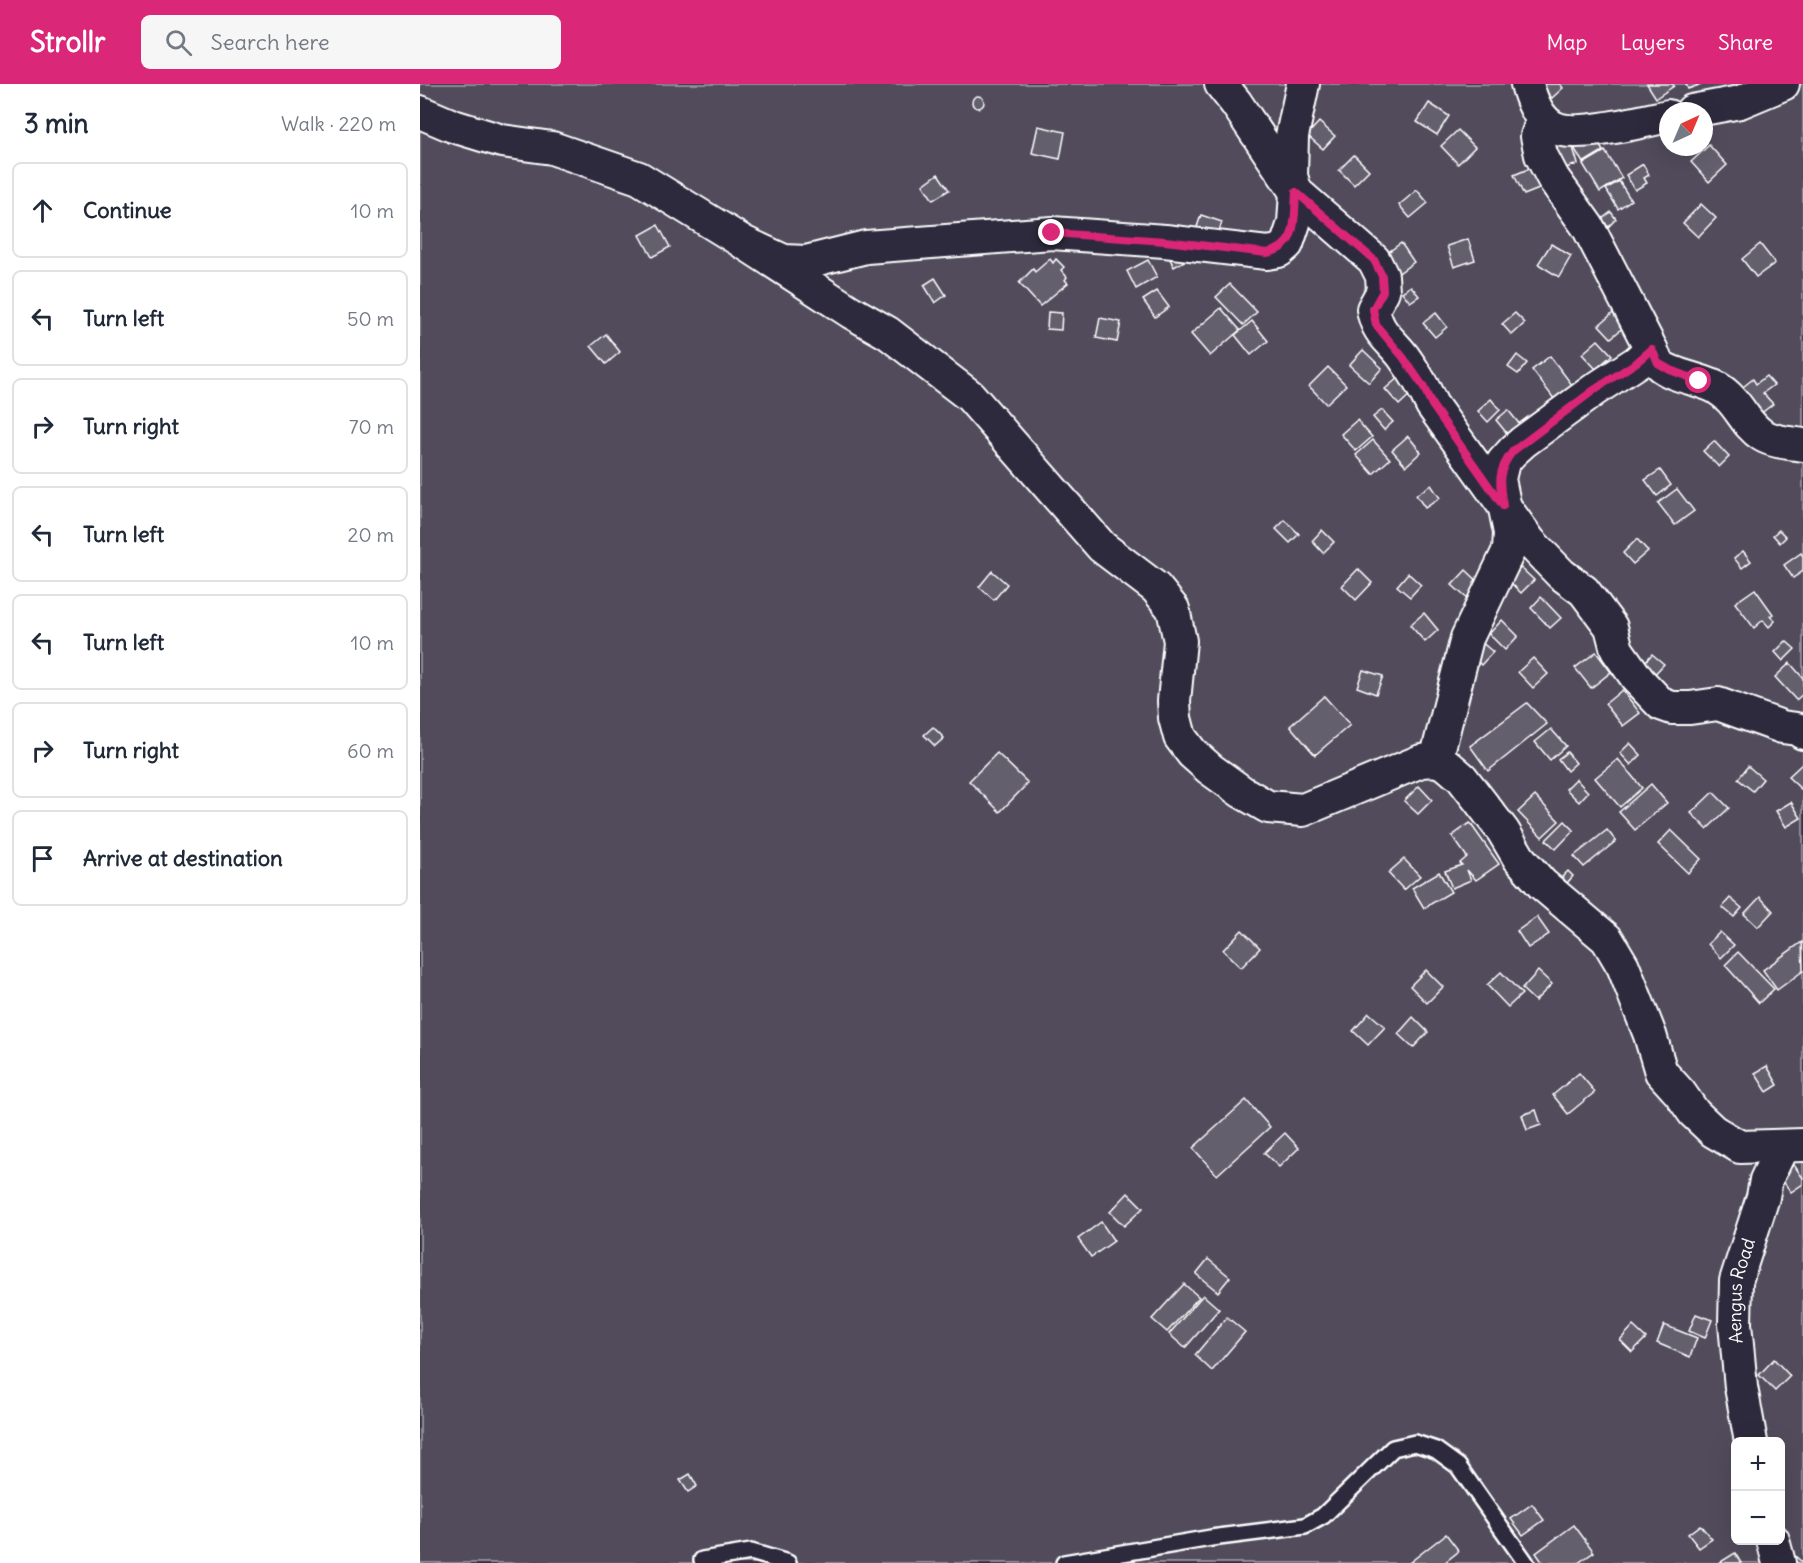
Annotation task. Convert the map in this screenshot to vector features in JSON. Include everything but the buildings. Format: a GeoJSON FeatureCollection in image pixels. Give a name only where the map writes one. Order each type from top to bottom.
{"type":"FeatureCollection","features":[{"type":"Feature","properties":{"kind":"street"},"geometry":{"type":"LineString","coordinates":[[1221,84],[1296,192],[1374,260],[1382,276],[1383,291],[1373,309],[1376,325],[1403,357],[1423,386],[1432,405],[1530,542],[1561,574],[1584,591],[1611,627],[1617,650],[1639,681],[1661,704],[1672,708],[1718,704],[1782,727],[1797,729],[1803,733]]}},
{"type":"Feature","properties":{"kind":"street"},"geometry":{"type":"LineString","coordinates":[[743,242],[784,261],[806,262],[866,247],[1052,233],[1165,241],[1267,253],[1278,251],[1287,244],[1294,223],[1296,192],[1290,176],[1292,136],[1303,84]]}},
{"type":"Feature","properties":{"kind":"street"},"geometry":{"type":"LineString","coordinates":[[1527,84],[1534,105],[1543,119],[1553,128],[1566,131],[1596,130],[1659,118]]}},
{"type":"Feature","properties":{"kind":"street"},"geometry":{"type":"LineString","coordinates":[[1713,107],[1740,102],[1784,84]]}},
{"type":"Feature","properties":{"kind":"street"},"geometry":{"type":"LineString","coordinates":[[420,112],[453,126],[502,141],[552,148],[639,178],[888,333],[970,396],[1102,547],[1156,588],[1173,609],[1180,641],[1174,701],[1175,718],[1180,737],[1192,753],[1242,792],[1268,807],[1303,810],[1421,761],[1436,760],[1447,765],[1462,778],[1497,823],[1519,858],[1542,884],[1607,939],[1623,966],[1650,1035],[1661,1072],[1694,1113],[1713,1131],[1740,1147],[1793,1146]]}},
{"type":"Feature","properties":{"kind":"street"},"geometry":{"type":"LineString","coordinates":[[1543,119],[1537,136],[1540,155],[1553,178],[1588,227],[1658,363],[1714,386],[1723,392],[1737,404],[1752,426],[1762,435],[1770,439],[1803,445]]}},
{"type":"Feature","properties":{"kind":"street"},"geometry":{"type":"LineString","coordinates":[[1436,760],[1467,638],[1509,550],[1510,533],[1499,479],[1503,462],[1513,451],[1652,349]]}},
{"type":"Feature","properties":{"kind":"street","name":"Aengus Road"},"geometry":{"type":"LineString","coordinates":[[1750,1437],[1741,1387],[1735,1324],[1736,1281],[1763,1197],[1766,1180],[1793,1146]]}},
{"type":"Feature","properties":{"kind":"street"},"geometry":{"type":"LineString","coordinates":[[1774,1545],[1779,1563]]}},
{"type":"Feature","properties":{"kind":"lane"},"geometry":{"type":"LineString","coordinates":[[1064,1563],[1200,1540],[1305,1526],[1323,1516],[1394,1448],[1415,1443],[1436,1450],[1458,1466],[1526,1563]]}},
{"type":"Feature","properties":{"kind":"lane"},"geometry":{"type":"LineString","coordinates":[[702,1560],[751,1552],[788,1563]]}},
{"type":"Feature","properties":{"kind":"shaded area"},"geometry":{"type":"Polygon","coordinates":[[[420,84],[1803,84],[1803,1563],[420,1563],[420,84]]]}},
{"type":"Feature","properties":{"kind":"route"},"geometry":{"type":"LineString","coordinates":[[1052,233],[1165,241],[1267,253],[1278,251],[1287,244],[1294,223],[1296,192],[1374,260],[1382,276],[1383,291],[1373,309],[1376,325],[1403,357],[1423,386],[1432,405],[1503,506],[1499,479],[1503,462],[1513,451],[1652,349],[1658,363],[1699,381]]}}]}
